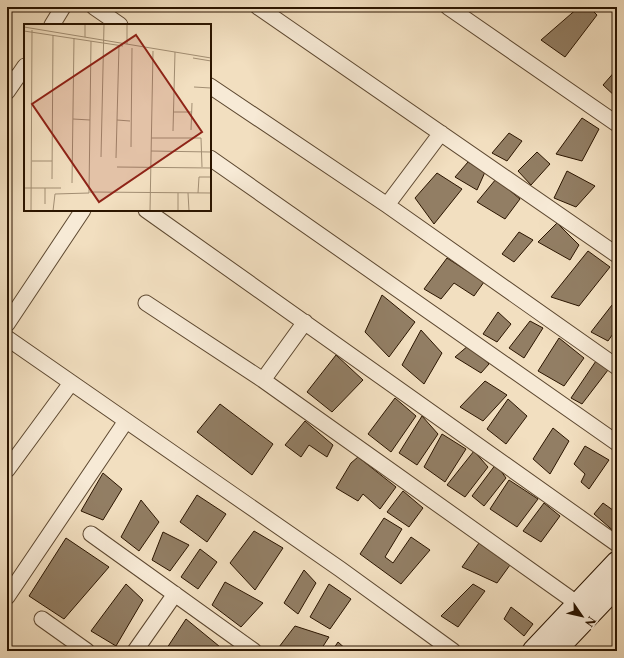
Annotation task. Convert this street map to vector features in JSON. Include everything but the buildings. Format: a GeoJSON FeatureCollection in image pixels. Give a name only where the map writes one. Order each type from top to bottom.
{"type":"FeatureCollection","features":[{"type":"Feature","properties":{"kind":"main road"},"geometry":{"type":"LineString","coordinates":[[555,651],[578,604],[617,562]]}},
{"type":"Feature","properties":{"kind":"main road"},"geometry":{"type":"LineString","coordinates":[[533,651],[615,592]]}},
{"type":"Feature","properties":{"kind":"street"},"geometry":{"type":"LineString","coordinates":[[53,24],[63,7]]}},
{"type":"Feature","properties":{"kind":"street"},"geometry":{"type":"LineString","coordinates":[[94,7],[119,24]]}},
{"type":"Feature","properties":{"kind":"street"},"geometry":{"type":"LineString","coordinates":[[258,7],[617,255]]}},
{"type":"Feature","properties":{"kind":"street"},"geometry":{"type":"LineString","coordinates":[[448,7],[617,124]]}},
{"type":"Feature","properties":{"kind":"street"},"geometry":{"type":"LineString","coordinates":[[7,92],[16,71]]}},
{"type":"Feature","properties":{"kind":"street"},"geometry":{"type":"LineString","coordinates":[[211,87],[387,205],[617,367]]}},
{"type":"Feature","properties":{"kind":"street"},"geometry":{"type":"LineString","coordinates":[[387,205],[441,133]]}},
{"type":"Feature","properties":{"kind":"street"},"geometry":{"type":"LineString","coordinates":[[211,159],[617,443]]}},
{"type":"Feature","properties":{"kind":"street"},"geometry":{"type":"LineString","coordinates":[[7,324],[82,211]]}},
{"type":"Feature","properties":{"kind":"street"},"geometry":{"type":"LineString","coordinates":[[147,211],[617,544]]}},
{"type":"Feature","properties":{"kind":"street"},"geometry":{"type":"LineString","coordinates":[[146,303],[263,380],[578,604]]}},
{"type":"Feature","properties":{"kind":"street"},"geometry":{"type":"LineString","coordinates":[[263,380],[305,322]]}},
{"type":"Feature","properties":{"kind":"street"},"geometry":{"type":"LineString","coordinates":[[7,338],[340,569],[453,651]]}},
{"type":"Feature","properties":{"kind":"street"},"geometry":{"type":"LineString","coordinates":[[7,470],[71,383]]}},
{"type":"Feature","properties":{"kind":"street"},"geometry":{"type":"LineString","coordinates":[[7,597],[126,421]]}},
{"type":"Feature","properties":{"kind":"street"},"geometry":{"type":"LineString","coordinates":[[91,534],[254,651]]}},
{"type":"Feature","properties":{"kind":"street"},"geometry":{"type":"LineString","coordinates":[[135,651],[175,594]]}},
{"type":"Feature","properties":{"kind":"street"},"geometry":{"type":"LineString","coordinates":[[42,619],[87,651]]}}]}
